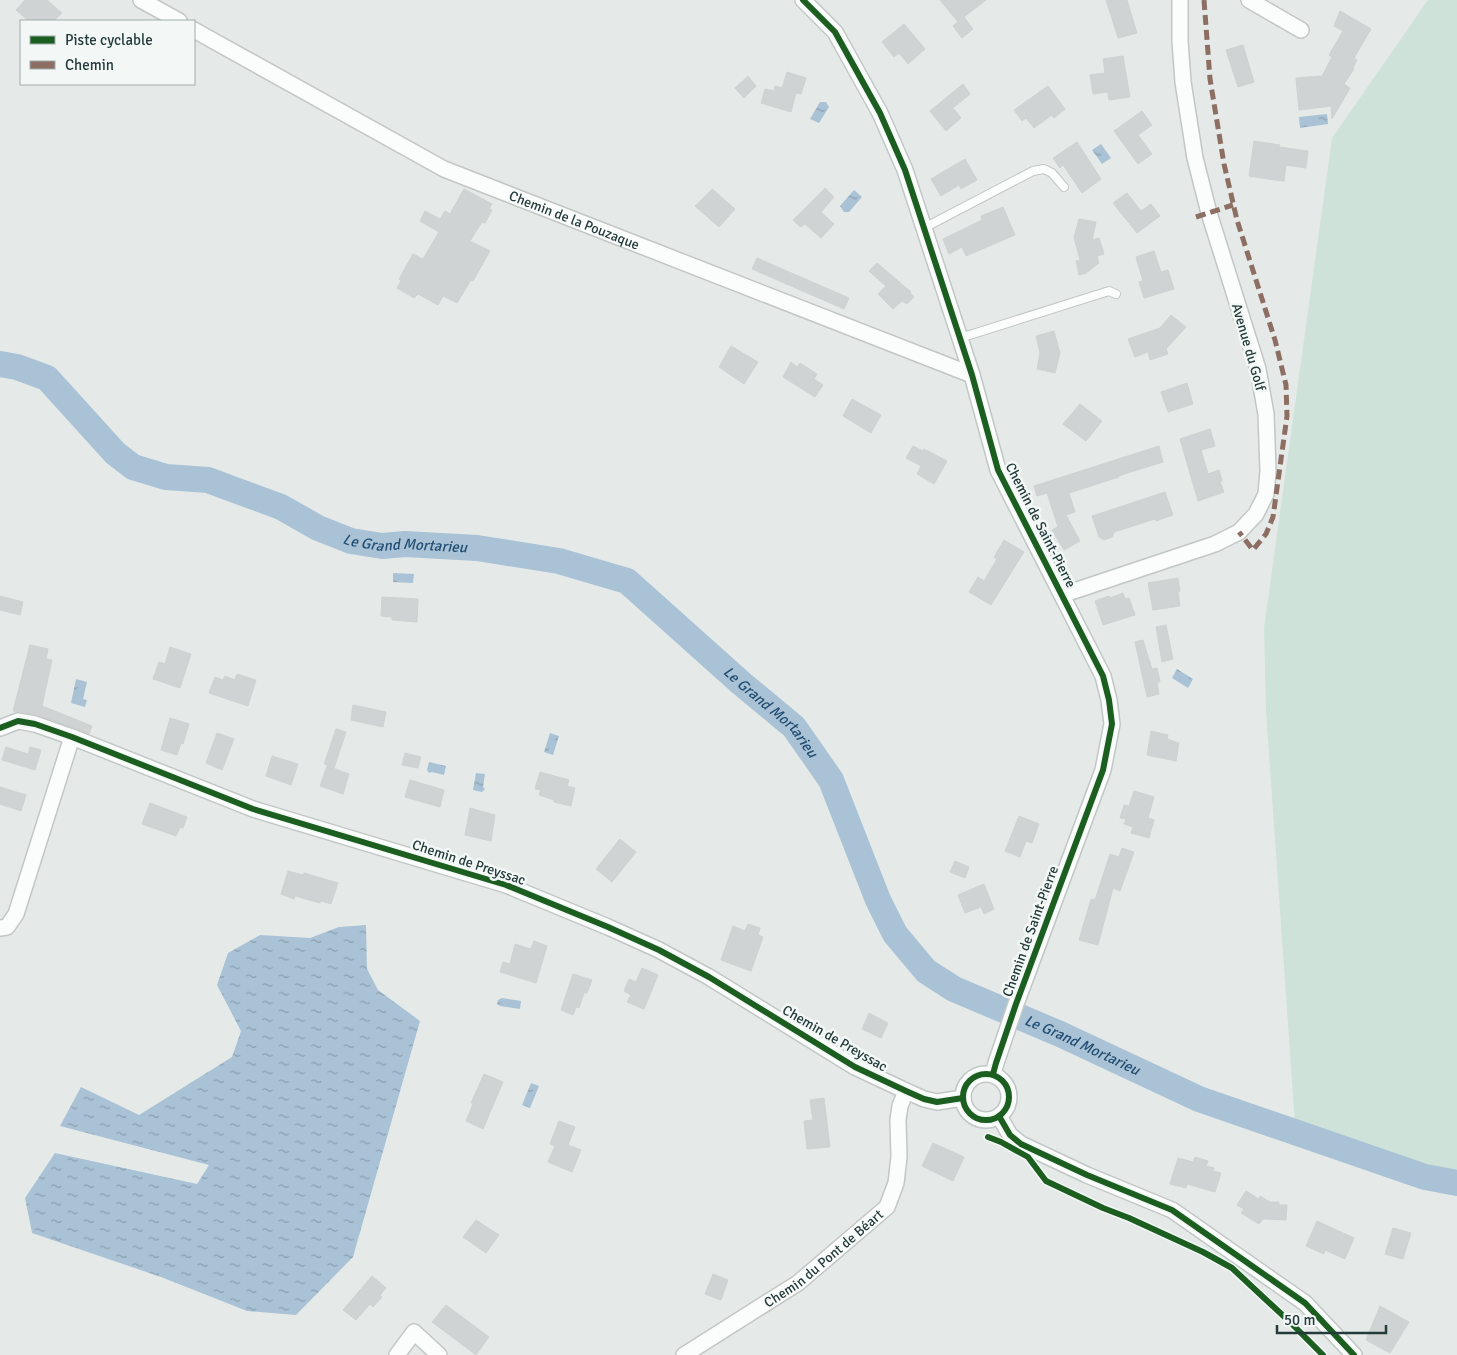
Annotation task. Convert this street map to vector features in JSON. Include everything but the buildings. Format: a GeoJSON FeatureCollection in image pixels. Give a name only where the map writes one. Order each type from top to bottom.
{"type":"FeatureCollection","features":[{"type":"Feature","properties":{"kind":"street"},"geometry":{"type":"LineString","coordinates":[[141,0],[177,20]]}},
{"type":"Feature","properties":{"kind":"street","name":"Chemin de Saint-Pierre"},"geometry":{"type":"LineString","coordinates":[[803,0],[835,32],[880,113],[905,170],[972,375],[998,470],[1103,676],[1109,700],[1112,724],[1103,770],[1016,1004],[993,1074]]}},
{"type":"Feature","properties":{"kind":"street","name":"Avenue du Golf"},"geometry":{"type":"LineString","coordinates":[[1062,595],[1215,544],[1239,532],[1256,514],[1266,494],[1268,471],[1266,414],[1258,369],[1209,213],[1196,158],[1183,82],[1180,0]]}},
{"type":"Feature","properties":{"kind":"street"},"geometry":{"type":"LineString","coordinates":[[1249,0],[1301,30]]}},
{"type":"Feature","properties":{"kind":"street","name":"Chemin de la Pouzaque"},"geometry":{"type":"LineString","coordinates":[[195,31],[444,169],[972,375]]}},
{"type":"Feature","properties":{"kind":"street","name":"Chemin de Preyssac"},"geometry":{"type":"LineString","coordinates":[[0,728],[18,721],[35,724],[253,809],[506,885],[660,950],[709,977],[855,1067],[906,1091],[924,1099],[937,1102],[963,1098]]}},
{"type":"Feature","properties":{"kind":"street"},"geometry":{"type":"LineString","coordinates":[[0,928],[7,927],[16,914],[72,737]]}},
{"type":"Feature","properties":{"kind":"street"},"geometry":{"type":"LineString","coordinates":[[986,1073],[993,1074],[1005,1083],[1010,1097],[1008,1105],[999,1116],[986,1120],[972,1116],[963,1098],[963,1091],[972,1078],[986,1073]]}},
{"type":"Feature","properties":{"kind":"street","name":"Chemin du Pont de Béart"},"geometry":{"type":"LineString","coordinates":[[684,1355],[798,1283],[887,1207],[896,1183],[899,1157],[898,1120],[900,1106],[906,1091]]}},
{"type":"Feature","properties":{"kind":"street"},"geometry":{"type":"LineString","coordinates":[[999,1116],[1010,1135],[1021,1144],[1087,1175],[1172,1210],[1305,1303],[1354,1355]]}},
{"type":"Feature","properties":{"kind":"street"},"geometry":{"type":"LineString","coordinates":[[397,1355],[414,1332],[439,1355]]}},
{"type":"Feature","properties":{"kind":"lane"},"geometry":{"type":"LineString","coordinates":[[924,228],[1033,171],[1044,169],[1052,173],[1064,187]]}},
{"type":"Feature","properties":{"kind":"lane"},"geometry":{"type":"LineString","coordinates":[[960,338],[1109,292],[1116,294]]}},
{"type":"Feature","properties":{"kind":"shaded area"},"geometry":{"type":"Polygon","coordinates":[[[1428,0],[1457,0],[1457,1174],[1451,1175],[1295,1124],[1266,712],[1264,628],[1332,138],[1428,0]]]}},
{"type":"Feature","properties":{"kind":"water"},"geometry":{"type":"Polygon","coordinates":[[[820,102],[826,102],[829,107],[819,123],[810,119],[820,102]]]}},
{"type":"Feature","properties":{"kind":"water"},"geometry":{"type":"Polygon","coordinates":[[[1327,114],[1328,124],[1300,128],[1299,117],[1327,114]]]}},
{"type":"Feature","properties":{"kind":"water"},"geometry":{"type":"Polygon","coordinates":[[[1101,144],[1111,158],[1102,164],[1092,150],[1101,144]]]}},
{"type":"Feature","properties":{"kind":"water"},"geometry":{"type":"Polygon","coordinates":[[[854,190],[862,197],[849,212],[844,212],[840,206],[854,190]]]}},
{"type":"Feature","properties":{"kind":"water"},"geometry":{"type":"Polygon","coordinates":[[[393,573],[414,574],[413,583],[393,582],[393,573]]]}},
{"type":"Feature","properties":{"kind":"water"},"geometry":{"type":"Polygon","coordinates":[[[1177,669],[1193,679],[1188,688],[1172,678],[1177,669]]]}},
{"type":"Feature","properties":{"kind":"water"},"geometry":{"type":"Polygon","coordinates":[[[76,679],[87,682],[83,699],[87,700],[85,707],[71,703],[76,679]]]}},
{"type":"Feature","properties":{"kind":"water"},"geometry":{"type":"Polygon","coordinates":[[[550,733],[559,736],[553,755],[544,752],[550,733]]]}},
{"type":"Feature","properties":{"kind":"water"},"geometry":{"type":"Polygon","coordinates":[[[429,762],[446,766],[444,775],[429,773],[427,770],[429,762]]]}},
{"type":"Feature","properties":{"kind":"water"},"geometry":{"type":"Polygon","coordinates":[[[476,773],[485,774],[483,787],[485,789],[482,792],[473,790],[476,773]]]}},
{"type":"Feature","properties":{"kind":"water"},"geometry":{"type":"Polygon","coordinates":[[[366,925],[367,969],[378,990],[420,1021],[353,1257],[296,1315],[247,1311],[161,1277],[32,1233],[25,1198],[55,1153],[197,1184],[209,1165],[60,1126],[81,1087],[139,1115],[232,1057],[241,1031],[217,985],[228,953],[260,935],[310,938],[339,927],[366,925]]]}},
{"type":"Feature","properties":{"kind":"water"},"geometry":{"type":"Polygon","coordinates":[[[502,998],[521,1001],[520,1009],[500,1006],[497,1004],[498,1000],[502,998]]]}},
{"type":"Feature","properties":{"kind":"water"},"geometry":{"type":"Polygon","coordinates":[[[531,1083],[539,1086],[530,1108],[522,1105],[531,1083]]]}},
{"type":"Feature","properties":{"kind":"waterway","name":"Le Grand Mortarieu"},"geometry":{"type":"LineString","coordinates":[[0,364],[17,367],[47,378],[115,453],[133,467],[166,477],[208,480],[281,507],[318,528],[351,541],[382,546],[405,544],[477,548],[559,561],[627,581],[741,683],[794,727],[831,780],[878,900],[895,934],[926,971],[954,989],[1060,1034],[1199,1099],[1425,1177],[1457,1183]]}},
{"type":"Feature","properties":{"kind":"marked path"},"geometry":{"type":"LineString","coordinates":[[1204,0],[1210,79],[1224,164],[1237,220],[1275,340],[1286,385],[1287,416],[1273,517],[1266,534],[1253,550],[1239,532]]}},
{"type":"Feature","properties":{"kind":"marked path"},"geometry":{"type":"LineString","coordinates":[[1196,217],[1233,205]]}},
{"type":"Feature","properties":{"kind":"cycle path"},"geometry":{"type":"LineString","coordinates":[[803,0],[835,32],[880,113],[905,170],[972,375],[998,470],[1103,676],[1109,700],[1112,724],[1103,770],[1016,1004],[993,1074]]}},
{"type":"Feature","properties":{"kind":"cycle path"},"geometry":{"type":"LineString","coordinates":[[0,728],[18,721],[35,724],[253,809],[506,885],[659,950],[709,977],[855,1067],[906,1091],[924,1099],[937,1102],[963,1098]]}},
{"type":"Feature","properties":{"kind":"cycle path"},"geometry":{"type":"LineString","coordinates":[[981,1074],[991,1074],[1005,1084],[1009,1097],[1005,1110],[999,1116],[991,1120],[981,1120],[967,1110],[963,1102],[963,1092],[973,1078],[981,1074]]}},
{"type":"Feature","properties":{"kind":"cycle path"},"geometry":{"type":"LineString","coordinates":[[999,1116],[1010,1135],[1021,1144],[1087,1175],[1172,1210],[1305,1303],[1354,1355]]}},
{"type":"Feature","properties":{"kind":"cycle path"},"geometry":{"type":"LineString","coordinates":[[988,1137],[1028,1157],[1046,1181],[1203,1252],[1232,1268],[1323,1355]]}}]}
